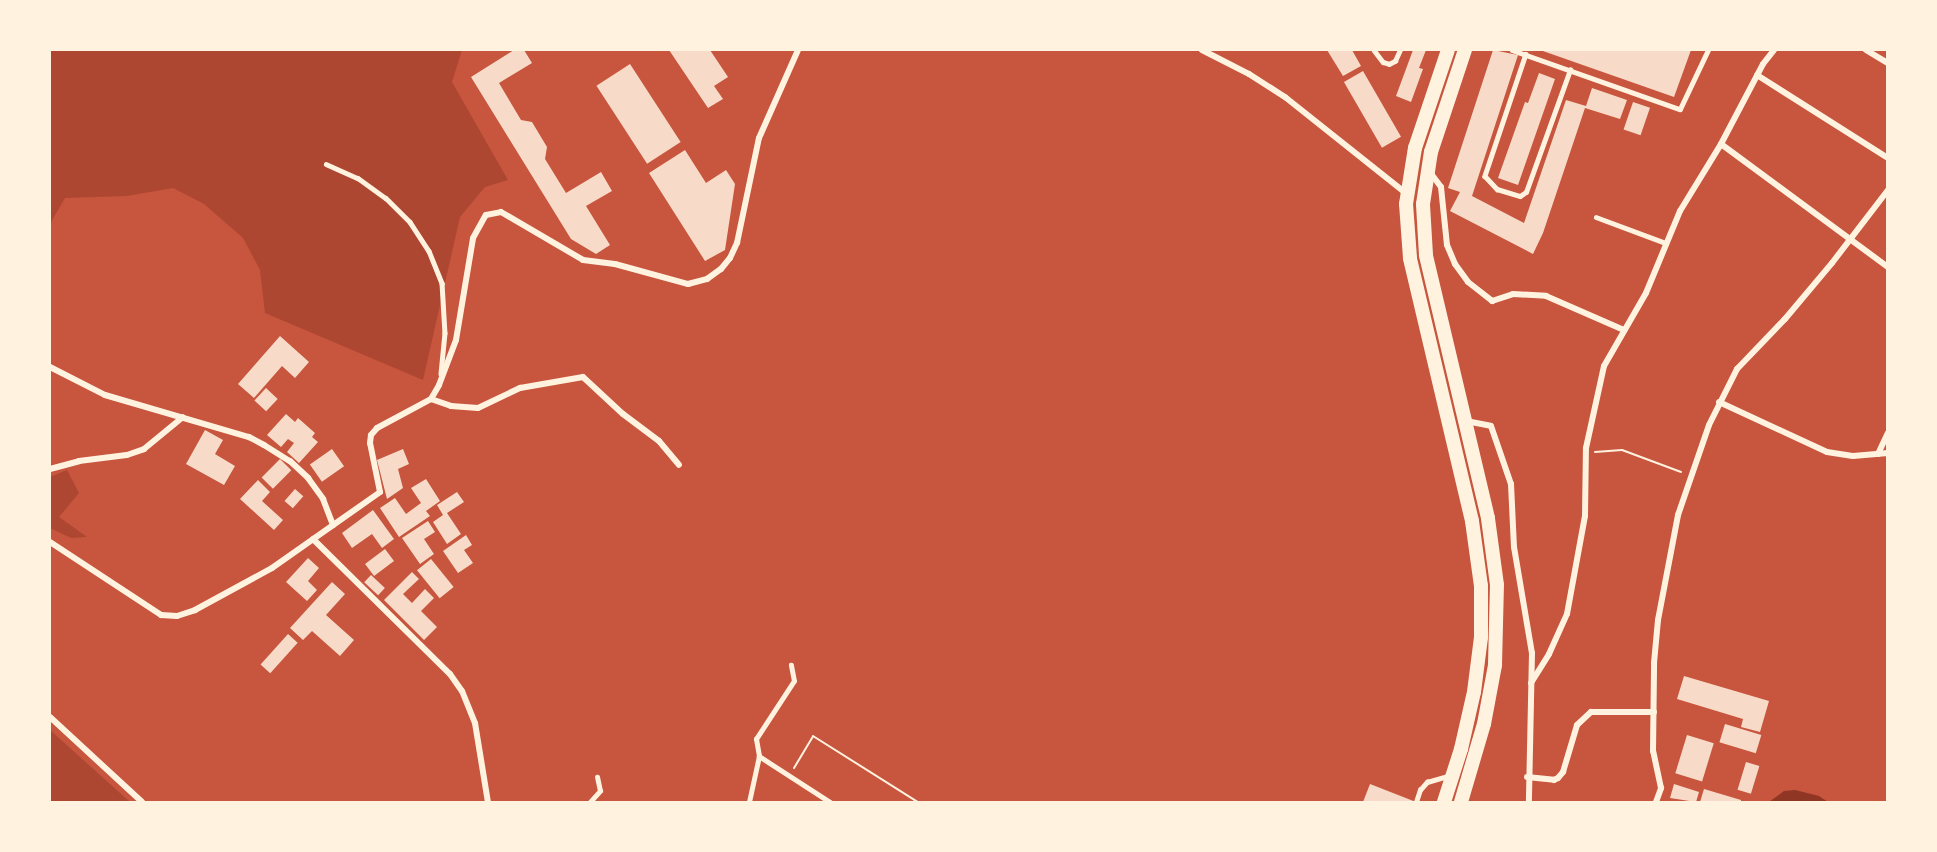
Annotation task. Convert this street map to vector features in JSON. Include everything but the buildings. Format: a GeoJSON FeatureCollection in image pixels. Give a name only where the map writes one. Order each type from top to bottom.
{"type":"FeatureCollection","features":[{"type":"Feature","properties":{"kind":"main road"},"geometry":{"type":"LineString","coordinates":[[1444,802],[1468,720],[1479,663],[1481,586],[1472,521],[1410,258],[1406,222],[1407,194],[1415,148],[1448,50]]}},
{"type":"Feature","properties":{"kind":"main road"},"geometry":{"type":"LineString","coordinates":[[1461,802],[1477,753],[1490,695],[1498,612],[1492,540],[1424,238],[1423,204],[1427,170],[1465,50]]}},
{"type":"Feature","properties":{"kind":"street"},"geometry":{"type":"LineString","coordinates":[[50,542],[161,615],[169,616],[195,610],[272,568],[380,492],[370,443],[374,431],[430,399],[439,385],[456,340],[473,238],[481,220],[492,212],[501,212],[583,260],[615,264],[688,284],[707,279],[721,269],[730,258],[737,243],[759,138],[798,50]]}},
{"type":"Feature","properties":{"kind":"street"},"geometry":{"type":"LineString","coordinates":[[1202,50],[1249,74],[1285,97],[1407,194]]}},
{"type":"Feature","properties":{"kind":"street"},"geometry":{"type":"LineString","coordinates":[[1531,683],[1549,654],[1567,614],[1585,516],[1586,453],[1598,381],[1610,352],[1650,286],[1680,211],[1721,144],[1757,75],[1774,50]]}},
{"type":"Feature","properties":{"kind":"street"},"geometry":{"type":"LineString","coordinates":[[1866,50],[1887,63]]}},
{"type":"Feature","properties":{"kind":"street"},"geometry":{"type":"LineString","coordinates":[[1757,75],[1887,158]]}},
{"type":"Feature","properties":{"kind":"street"},"geometry":{"type":"LineString","coordinates":[[1721,144],[1887,267]]}},
{"type":"Feature","properties":{"kind":"street"},"geometry":{"type":"LineString","coordinates":[[1427,170],[1437,179],[1441,187],[1448,245],[1455,264],[1468,282],[1492,302],[1513,294],[1546,296],[1624,330]]}},
{"type":"Feature","properties":{"kind":"street"},"geometry":{"type":"LineString","coordinates":[[1656,802],[1661,788],[1653,751],[1654,663],[1665,578],[1678,515],[1719,402],[1737,369],[1785,319],[1851,239],[1887,190]]}},
{"type":"Feature","properties":{"kind":"street"},"geometry":{"type":"LineString","coordinates":[[50,367],[105,395],[143,408],[183,417],[249,437],[290,461],[316,488],[333,525]]}},
{"type":"Feature","properties":{"kind":"street"},"geometry":{"type":"LineString","coordinates":[[430,399],[451,406],[477,408],[520,388],[583,377],[659,441],[679,465]]}},
{"type":"Feature","properties":{"kind":"street"},"geometry":{"type":"LineString","coordinates":[[1719,402],[1827,452],[1852,456],[1887,453]]}},
{"type":"Feature","properties":{"kind":"street"},"geometry":{"type":"LineString","coordinates":[[50,469],[79,461],[127,455],[144,449],[183,417]]}},
{"type":"Feature","properties":{"kind":"street"},"geometry":{"type":"LineString","coordinates":[[1465,421],[1491,426],[1511,484],[1514,547],[1532,653],[1527,777],[1529,802]]}},
{"type":"Feature","properties":{"kind":"street"},"geometry":{"type":"LineString","coordinates":[[1878,454],[1887,433]]}},
{"type":"Feature","properties":{"kind":"street"},"geometry":{"type":"LineString","coordinates":[[312,539],[450,674],[462,691],[475,723],[488,802]]}},
{"type":"Feature","properties":{"kind":"street"},"geometry":{"type":"LineString","coordinates":[[1527,777],[1554,780],[1558,778],[1563,772],[1577,725],[1592,712],[1654,712]]}},
{"type":"Feature","properties":{"kind":"street"},"geometry":{"type":"LineString","coordinates":[[50,717],[142,802]]}},
{"type":"Feature","properties":{"kind":"lane"},"geometry":{"type":"LineString","coordinates":[[1374,50],[1383,62],[1389,64],[1395,61],[1400,50]]}},
{"type":"Feature","properties":{"kind":"lane"},"geometry":{"type":"LineString","coordinates":[[1512,50],[1680,109],[1708,50]]}},
{"type":"Feature","properties":{"kind":"lane"},"geometry":{"type":"LineString","coordinates":[[1526,54],[1485,176],[1497,189],[1520,196],[1527,192],[1570,70]]}},
{"type":"Feature","properties":{"kind":"lane"},"geometry":{"type":"LineString","coordinates":[[326,164],[358,178],[386,198],[410,222],[429,251],[442,283],[444,299],[445,333],[439,385]]}},
{"type":"Feature","properties":{"kind":"lane"},"geometry":{"type":"LineString","coordinates":[[1596,217],[1666,243]]}},
{"type":"Feature","properties":{"kind":"lane"},"geometry":{"type":"LineString","coordinates":[[749,802],[759,756],[756,739],[794,681],[791,665]]}},
{"type":"Feature","properties":{"kind":"lane"},"geometry":{"type":"LineString","coordinates":[[759,756],[830,802]]}},
{"type":"Feature","properties":{"kind":"lane"},"geometry":{"type":"LineString","coordinates":[[1416,802],[1420,790],[1427,782],[1453,774]]}},
{"type":"Feature","properties":{"kind":"lane"},"geometry":{"type":"LineString","coordinates":[[591,802],[600,791],[597,777]]}},
{"type":"Feature","properties":{"kind":"path"},"geometry":{"type":"LineString","coordinates":[[1586,453],[1622,450],[1692,476]]}},
{"type":"Feature","properties":{"kind":"path"},"geometry":{"type":"LineString","coordinates":[[789,777],[813,736],[918,802]]}},
{"type":"Feature","properties":{"kind":"shaded area"},"geometry":{"type":"Polygon","coordinates":[[[50,50],[462,50],[452,82],[508,180],[485,187],[460,217],[423,380],[265,313],[260,270],[243,238],[204,204],[173,188],[127,196],[65,198],[50,224],[50,50]]]}},
{"type":"Feature","properties":{"kind":"shaded area"},"geometry":{"type":"Polygon","coordinates":[[[67,470],[79,493],[59,517],[87,537],[71,538],[50,528],[50,477],[67,470]]]}},
{"type":"Feature","properties":{"kind":"shaded area"},"geometry":{"type":"Polygon","coordinates":[[[50,730],[130,802],[50,802],[50,730]]]}},
{"type":"Feature","properties":{"kind":"shaded area"},"geometry":{"type":"Polygon","coordinates":[[[1795,790],[1819,796],[1828,802],[1769,802],[1784,791],[1795,790]]]}}]}
